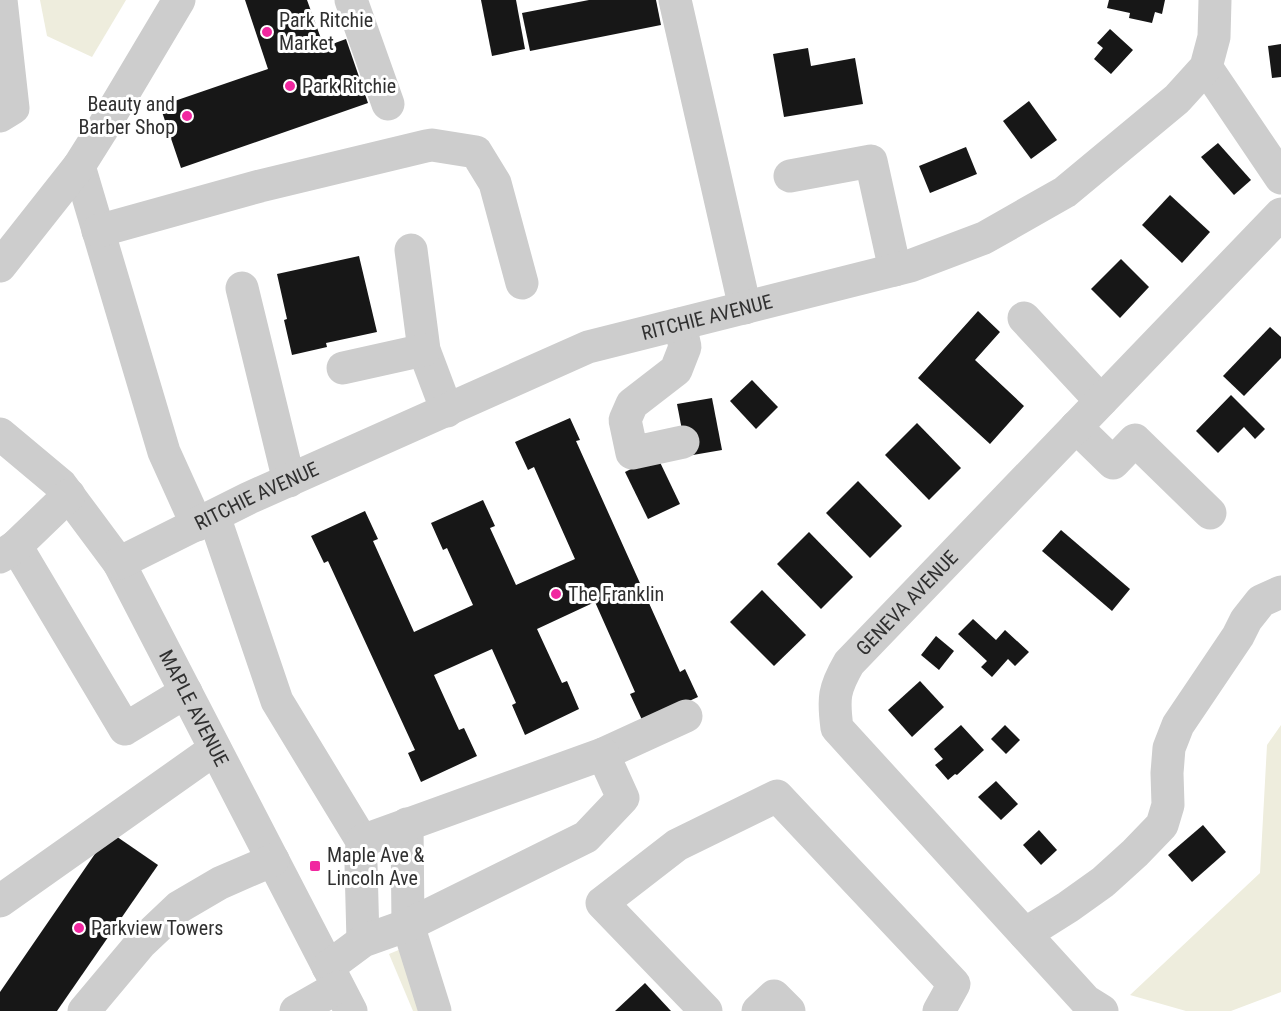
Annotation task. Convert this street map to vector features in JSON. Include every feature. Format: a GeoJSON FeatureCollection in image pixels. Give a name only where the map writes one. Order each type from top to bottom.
{"type":"FeatureCollection","features":[{"type":"Feature","properties":{"kind":"street"},"geometry":{"type":"LineString","coordinates":[[0,116],[13,108],[3,49],[1,0]]}},
{"type":"Feature","properties":{"kind":"street"},"geometry":{"type":"LineString","coordinates":[[0,266],[79,166],[179,0]]}},
{"type":"Feature","properties":{"kind":"street"},"geometry":{"type":"LineString","coordinates":[[351,0],[388,104]]}},
{"type":"Feature","properties":{"kind":"street"},"geometry":{"type":"LineString","coordinates":[[675,0],[744,308]]}},
{"type":"Feature","properties":{"kind":"street","name":"RITCHIE AVENUE"},"geometry":{"type":"LineString","coordinates":[[119,563],[289,480],[588,347],[910,266],[984,238],[1065,192],[1177,99],[1206,67],[1214,37],[1215,0]]}},
{"type":"Feature","properties":{"kind":"street"},"geometry":{"type":"LineString","coordinates":[[1206,67],[1281,178]]}},
{"type":"Feature","properties":{"kind":"street"},"geometry":{"type":"LineString","coordinates":[[98,231],[260,186],[432,145],[476,152],[495,183],[522,283]]}},
{"type":"Feature","properties":{"kind":"street"},"geometry":{"type":"LineString","coordinates":[[790,176],[871,160],[895,270]]}},
{"type":"Feature","properties":{"kind":"street"},"geometry":{"type":"LineString","coordinates":[[79,166],[164,452],[205,520],[277,701],[362,841],[363,941],[339,988],[296,1011]]}},
{"type":"Feature","properties":{"kind":"street","name":"GENEVA AVENUE"},"geometry":{"type":"LineString","coordinates":[[1102,1011],[1086,1001],[837,728],[834,705],[838,683],[849,663],[1281,214]]}},
{"type":"Feature","properties":{"kind":"street"},"geometry":{"type":"LineString","coordinates":[[411,250],[424,350],[447,411]]}},
{"type":"Feature","properties":{"kind":"street"},"geometry":{"type":"LineString","coordinates":[[242,288],[289,480]]}},
{"type":"Feature","properties":{"kind":"street"},"geometry":{"type":"LineString","coordinates":[[1024,318],[1101,401]]}},
{"type":"Feature","properties":{"kind":"street"},"geometry":{"type":"LineString","coordinates":[[680,324],[685,347],[676,370],[632,404],[625,420],[632,453],[683,442]]}},
{"type":"Feature","properties":{"kind":"street"},"geometry":{"type":"LineString","coordinates":[[344,368],[424,350]]}},
{"type":"Feature","properties":{"kind":"street"},"geometry":{"type":"LineString","coordinates":[[1076,427],[1113,463],[1135,440],[1210,513]]}},
{"type":"Feature","properties":{"kind":"street","name":"MAPLE AVENUE"},"geometry":{"type":"LineString","coordinates":[[0,434],[61,485],[119,563],[339,988]]}},
{"type":"Feature","properties":{"kind":"street"},"geometry":{"type":"LineString","coordinates":[[69,495],[12,541],[125,729],[186,692]]}},
{"type":"Feature","properties":{"kind":"street"},"geometry":{"type":"LineString","coordinates":[[1025,934],[1103,882],[1135,854],[1162,825],[1168,806],[1169,748],[1178,725],[1254,610],[1261,601],[1281,592]]}},
{"type":"Feature","properties":{"kind":"street"},"geometry":{"type":"LineString","coordinates":[[362,841],[603,754],[686,716]]}},
{"type":"Feature","properties":{"kind":"street"},"geometry":{"type":"LineString","coordinates":[[0,900],[215,749]]}},
{"type":"Feature","properties":{"kind":"street"},"geometry":{"type":"LineString","coordinates":[[363,941],[408,925],[586,837],[623,798],[603,754]]}},
{"type":"Feature","properties":{"kind":"street"},"geometry":{"type":"LineString","coordinates":[[706,1011],[602,903],[677,844],[777,796],[954,984],[939,1011]]}},
{"type":"Feature","properties":{"kind":"street"},"geometry":{"type":"LineString","coordinates":[[407,824],[408,925],[435,1011]]}},
{"type":"Feature","properties":{"kind":"street"},"geometry":{"type":"LineString","coordinates":[[84,1011],[141,943],[179,907],[219,883],[273,860]]}},
{"type":"Feature","properties":{"kind":"street"},"geometry":{"type":"LineString","coordinates":[[758,1011],[774,996],[789,1011]]}},
{"type":"Feature","properties":{"kind":"shaded area"},"geometry":{"type":"Polygon","coordinates":[[[40,0],[126,0],[92,57],[47,36],[40,0]]]}},
{"type":"Feature","properties":{"kind":"shaded area"},"geometry":{"type":"Polygon","coordinates":[[[1281,725],[1281,992],[1231,1011],[1186,1011],[1130,995],[1260,873],[1267,745],[1281,725]]]}},
{"type":"Feature","properties":{"kind":"shaded area"},"geometry":{"type":"Polygon","coordinates":[[[401,949],[427,1011],[413,1011],[389,954],[401,949]]]}},
{"type":"Feature","properties":{"kind":"building","name":"Park Ritchie"},"geometry":{"type":"Polygon","coordinates":[[[245,0],[307,0],[324,47],[346,39],[368,103],[181,168],[160,106],[268,69],[245,0]]]}},
{"type":"Feature","properties":{"kind":"building"},"geometry":{"type":"Polygon","coordinates":[[[481,0],[516,0],[525,49],[492,56],[481,0]]]}},
{"type":"Feature","properties":{"kind":"building"},"geometry":{"type":"Polygon","coordinates":[[[589,0],[656,0],[661,25],[530,51],[522,13],[589,0]]]}},
{"type":"Feature","properties":{"kind":"building"},"geometry":{"type":"Polygon","coordinates":[[[1109,0],[1165,0],[1162,14],[1155,12],[1152,23],[1129,18],[1130,13],[1107,8],[1109,0]]]}},
{"type":"Feature","properties":{"kind":"building"},"geometry":{"type":"Polygon","coordinates":[[[1110,29],[1133,50],[1111,74],[1094,59],[1103,48],[1097,43],[1110,29]]]}},
{"type":"Feature","properties":{"kind":"building"},"geometry":{"type":"Polygon","coordinates":[[[1281,44],[1281,77],[1272,78],[1268,46],[1281,44]]]}},
{"type":"Feature","properties":{"kind":"building"},"geometry":{"type":"Polygon","coordinates":[[[808,48],[811,66],[855,58],[863,104],[784,117],[773,54],[808,48]]]}},
{"type":"Feature","properties":{"kind":"building"},"geometry":{"type":"Polygon","coordinates":[[[1029,101],[1057,140],[1031,159],[1003,121],[1029,101]]]}},
{"type":"Feature","properties":{"kind":"building"},"geometry":{"type":"Polygon","coordinates":[[[1218,143],[1251,180],[1234,195],[1201,157],[1218,143]]]}},
{"type":"Feature","properties":{"kind":"building"},"geometry":{"type":"Polygon","coordinates":[[[966,147],[977,174],[930,193],[919,166],[966,147]]]}},
{"type":"Feature","properties":{"kind":"building"},"geometry":{"type":"Polygon","coordinates":[[[1170,195],[1210,232],[1182,263],[1142,225],[1170,195]]]}},
{"type":"Feature","properties":{"kind":"building"},"geometry":{"type":"Polygon","coordinates":[[[359,256],[377,332],[326,343],[327,347],[292,355],[277,274],[359,256]]]}},
{"type":"Feature","properties":{"kind":"building"},"geometry":{"type":"Polygon","coordinates":[[[1121,259],[1149,287],[1120,318],[1091,289],[1121,259]]]}},
{"type":"Feature","properties":{"kind":"building"},"geometry":{"type":"Polygon","coordinates":[[[978,311],[1000,332],[975,360],[1024,406],[990,444],[918,378],[978,311]]]}},
{"type":"Feature","properties":{"kind":"building"},"geometry":{"type":"Polygon","coordinates":[[[1270,327],[1281,337],[1281,358],[1244,396],[1223,376],[1270,327]]]}},
{"type":"Feature","properties":{"kind":"building"},"geometry":{"type":"Polygon","coordinates":[[[752,380],[778,407],[756,429],[730,401],[752,380]]]}},
{"type":"Feature","properties":{"kind":"building"},"geometry":{"type":"Polygon","coordinates":[[[1231,395],[1265,429],[1255,439],[1244,427],[1218,453],[1196,431],[1231,395]]]}},
{"type":"Feature","properties":{"kind":"building"},"geometry":{"type":"Polygon","coordinates":[[[712,398],[722,450],[687,456],[677,404],[712,398]]]}},
{"type":"Feature","properties":{"kind":"building","name":"The Franklin"},"geometry":{"type":"Polygon","coordinates":[[[570,418],[580,440],[576,441],[680,672],[685,669],[698,697],[643,722],[630,694],[635,692],[595,602],[537,629],[562,683],[567,681],[579,709],[525,735],[512,705],[516,703],[492,649],[434,675],[459,730],[464,728],[477,756],[421,782],[408,753],[415,750],[328,561],[324,563],[311,536],[365,511],[378,539],[373,541],[414,632],[473,605],[447,548],[443,550],[431,523],[483,500],[495,526],[490,528],[516,585],[575,559],[534,467],[528,470],[515,442],[570,418]]]}},
{"type":"Feature","properties":{"kind":"building"},"geometry":{"type":"Polygon","coordinates":[[[917,423],[961,468],[929,500],[885,455],[917,423]]]}},
{"type":"Feature","properties":{"kind":"building"},"geometry":{"type":"Polygon","coordinates":[[[657,456],[680,504],[648,519],[625,472],[657,456]]]}},
{"type":"Feature","properties":{"kind":"building"},"geometry":{"type":"Polygon","coordinates":[[[858,481],[902,526],[870,558],[826,513],[858,481]]]}},
{"type":"Feature","properties":{"kind":"building"},"geometry":{"type":"Polygon","coordinates":[[[1061,530],[1130,589],[1112,611],[1042,551],[1061,530]]]}},
{"type":"Feature","properties":{"kind":"building"},"geometry":{"type":"Polygon","coordinates":[[[809,532],[853,577],[821,609],[777,564],[809,532]]]}},
{"type":"Feature","properties":{"kind":"building"},"geometry":{"type":"Polygon","coordinates":[[[762,590],[806,635],[774,666],[730,622],[762,590]]]}},
{"type":"Feature","properties":{"kind":"building"},"geometry":{"type":"Polygon","coordinates":[[[973,619],[996,640],[1005,630],[1029,652],[1015,666],[1008,659],[992,677],[981,667],[987,661],[958,634],[973,619]]]}},
{"type":"Feature","properties":{"kind":"building"},"geometry":{"type":"Polygon","coordinates":[[[936,636],[954,651],[939,670],[921,655],[936,636]]]}},
{"type":"Feature","properties":{"kind":"building"},"geometry":{"type":"Polygon","coordinates":[[[920,681],[944,707],[912,737],[888,710],[920,681]]]}},
{"type":"Feature","properties":{"kind":"building"},"geometry":{"type":"Polygon","coordinates":[[[961,725],[984,750],[957,775],[955,774],[948,780],[935,765],[943,759],[934,749],[961,725]]]}},
{"type":"Feature","properties":{"kind":"building"},"geometry":{"type":"Polygon","coordinates":[[[1005,725],[1020,740],[1006,754],[991,739],[1005,725]]]}},
{"type":"Feature","properties":{"kind":"building"},"geometry":{"type":"Polygon","coordinates":[[[996,781],[1018,804],[1001,820],[978,797],[996,781]]]}},
{"type":"Feature","properties":{"kind":"building"},"geometry":{"type":"Polygon","coordinates":[[[1203,825],[1226,852],[1192,882],[1168,855],[1203,825]]]}},
{"type":"Feature","properties":{"kind":"building"},"geometry":{"type":"Polygon","coordinates":[[[1039,830],[1057,850],[1041,865],[1023,845],[1039,830]]]}},
{"type":"Feature","properties":{"kind":"building","name":"Parkview Towers"},"geometry":{"type":"Polygon","coordinates":[[[110,832],[158,865],[57,1011],[0,1011],[0,992],[110,832]]]}},
{"type":"Feature","properties":{"kind":"building"},"geometry":{"type":"Polygon","coordinates":[[[645,983],[671,1011],[615,1011],[645,983]]]}},
{"type":"Feature","properties":{"kind":"place","name":"Park Ritchie Market"},"geometry":{"type":"Point","coordinates":[267,32]}},
{"type":"Feature","properties":{"kind":"place","name":"Park Ritchie"},"geometry":{"type":"Point","coordinates":[290,86]}},
{"type":"Feature","properties":{"kind":"place","name":"Beauty and Barber Shop"},"geometry":{"type":"Point","coordinates":[187,116]}},
{"type":"Feature","properties":{"kind":"place","name":"The Franklin"},"geometry":{"type":"Point","coordinates":[556,594]}},
{"type":"Feature","properties":{"kind":"place","name":"Maple Ave & Lincoln Ave"},"geometry":{"type":"Point","coordinates":[315,866]}},
{"type":"Feature","properties":{"kind":"place","name":"Parkview Towers"},"geometry":{"type":"Point","coordinates":[79,928]}}]}
